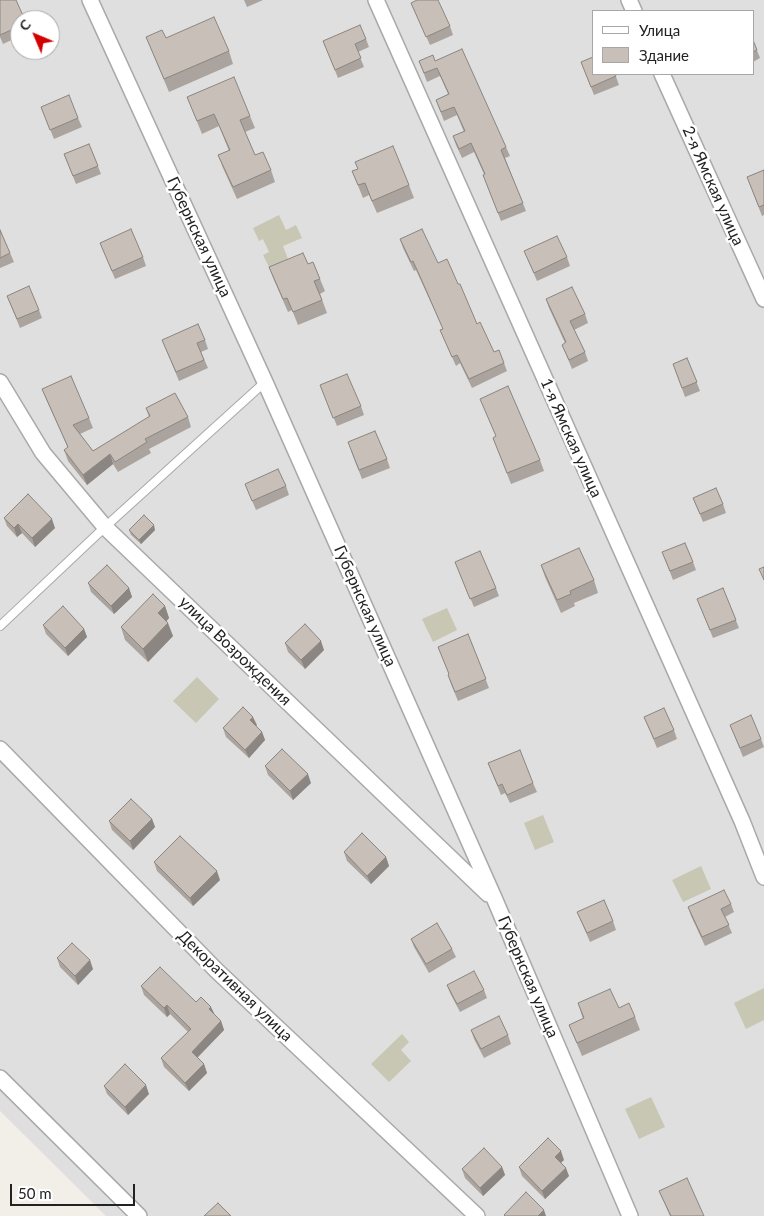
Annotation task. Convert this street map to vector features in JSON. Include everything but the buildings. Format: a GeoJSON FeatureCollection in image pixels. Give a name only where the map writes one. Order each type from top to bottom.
{"type":"FeatureCollection","features":[{"type":"Feature","properties":{"kind":"street","name":"Губернская улица"},"geometry":{"type":"LineString","coordinates":[[90,0],[266,382],[495,900],[630,1216]]}},
{"type":"Feature","properties":{"kind":"street","name":"1-я Ямская улица"},"geometry":{"type":"LineString","coordinates":[[376,0],[742,821],[764,877]]}},
{"type":"Feature","properties":{"kind":"street","name":"2-я Ямская улица"},"geometry":{"type":"LineString","coordinates":[[662,75],[764,299]]}},
{"type":"Feature","properties":{"kind":"street","name":"улица Возрождения"},"geometry":{"type":"LineString","coordinates":[[0,382],[42,453],[105,527],[495,900]]}},
{"type":"Feature","properties":{"kind":"street","name":"Декоративная улица"},"geometry":{"type":"LineString","coordinates":[[0,749],[216,970],[477,1216]]}},
{"type":"Feature","properties":{"kind":"street"},"geometry":{"type":"LineString","coordinates":[[0,1078],[139,1216]]}},
{"type":"Feature","properties":{"kind":"lane"},"geometry":{"type":"LineString","coordinates":[[0,626],[105,527],[266,382]]}},
{"type":"Feature","properties":{"kind":"shaded area"},"geometry":{"type":"Polygon","coordinates":[[[0,0],[764,0],[764,1216],[106,1216],[0,1111],[0,0]]]}},
{"type":"Feature","properties":{"kind":"shaded area"},"geometry":{"type":"Polygon","coordinates":[[[279,215],[286,230],[296,225],[302,238],[283,246],[288,259],[269,267],[263,255],[269,252],[263,239],[259,241],[253,228],[279,215]]]}},
{"type":"Feature","properties":{"kind":"shaded area"},"geometry":{"type":"Polygon","coordinates":[[[447,608],[457,630],[433,642],[422,619],[447,608]]]}},
{"type":"Feature","properties":{"kind":"shaded area"},"geometry":{"type":"Polygon","coordinates":[[[197,677],[219,699],[196,723],[173,701],[197,677]]]}},
{"type":"Feature","properties":{"kind":"shaded area"},"geometry":{"type":"Polygon","coordinates":[[[543,815],[554,842],[535,850],[524,823],[543,815]]]}},
{"type":"Feature","properties":{"kind":"shaded area"},"geometry":{"type":"Polygon","coordinates":[[[701,866],[711,889],[683,902],[672,880],[701,866]]]}},
{"type":"Feature","properties":{"kind":"shaded area"},"geometry":{"type":"Polygon","coordinates":[[[764,988],[764,1020],[746,1029],[734,1003],[764,988]]]}},
{"type":"Feature","properties":{"kind":"shaded area"},"geometry":{"type":"Polygon","coordinates":[[[402,1034],[409,1042],[401,1050],[411,1061],[389,1082],[371,1064],[402,1034]]]}},
{"type":"Feature","properties":{"kind":"shaded area"},"geometry":{"type":"Polygon","coordinates":[[[651,1097],[665,1127],[639,1139],[625,1109],[651,1097]]]}}]}
